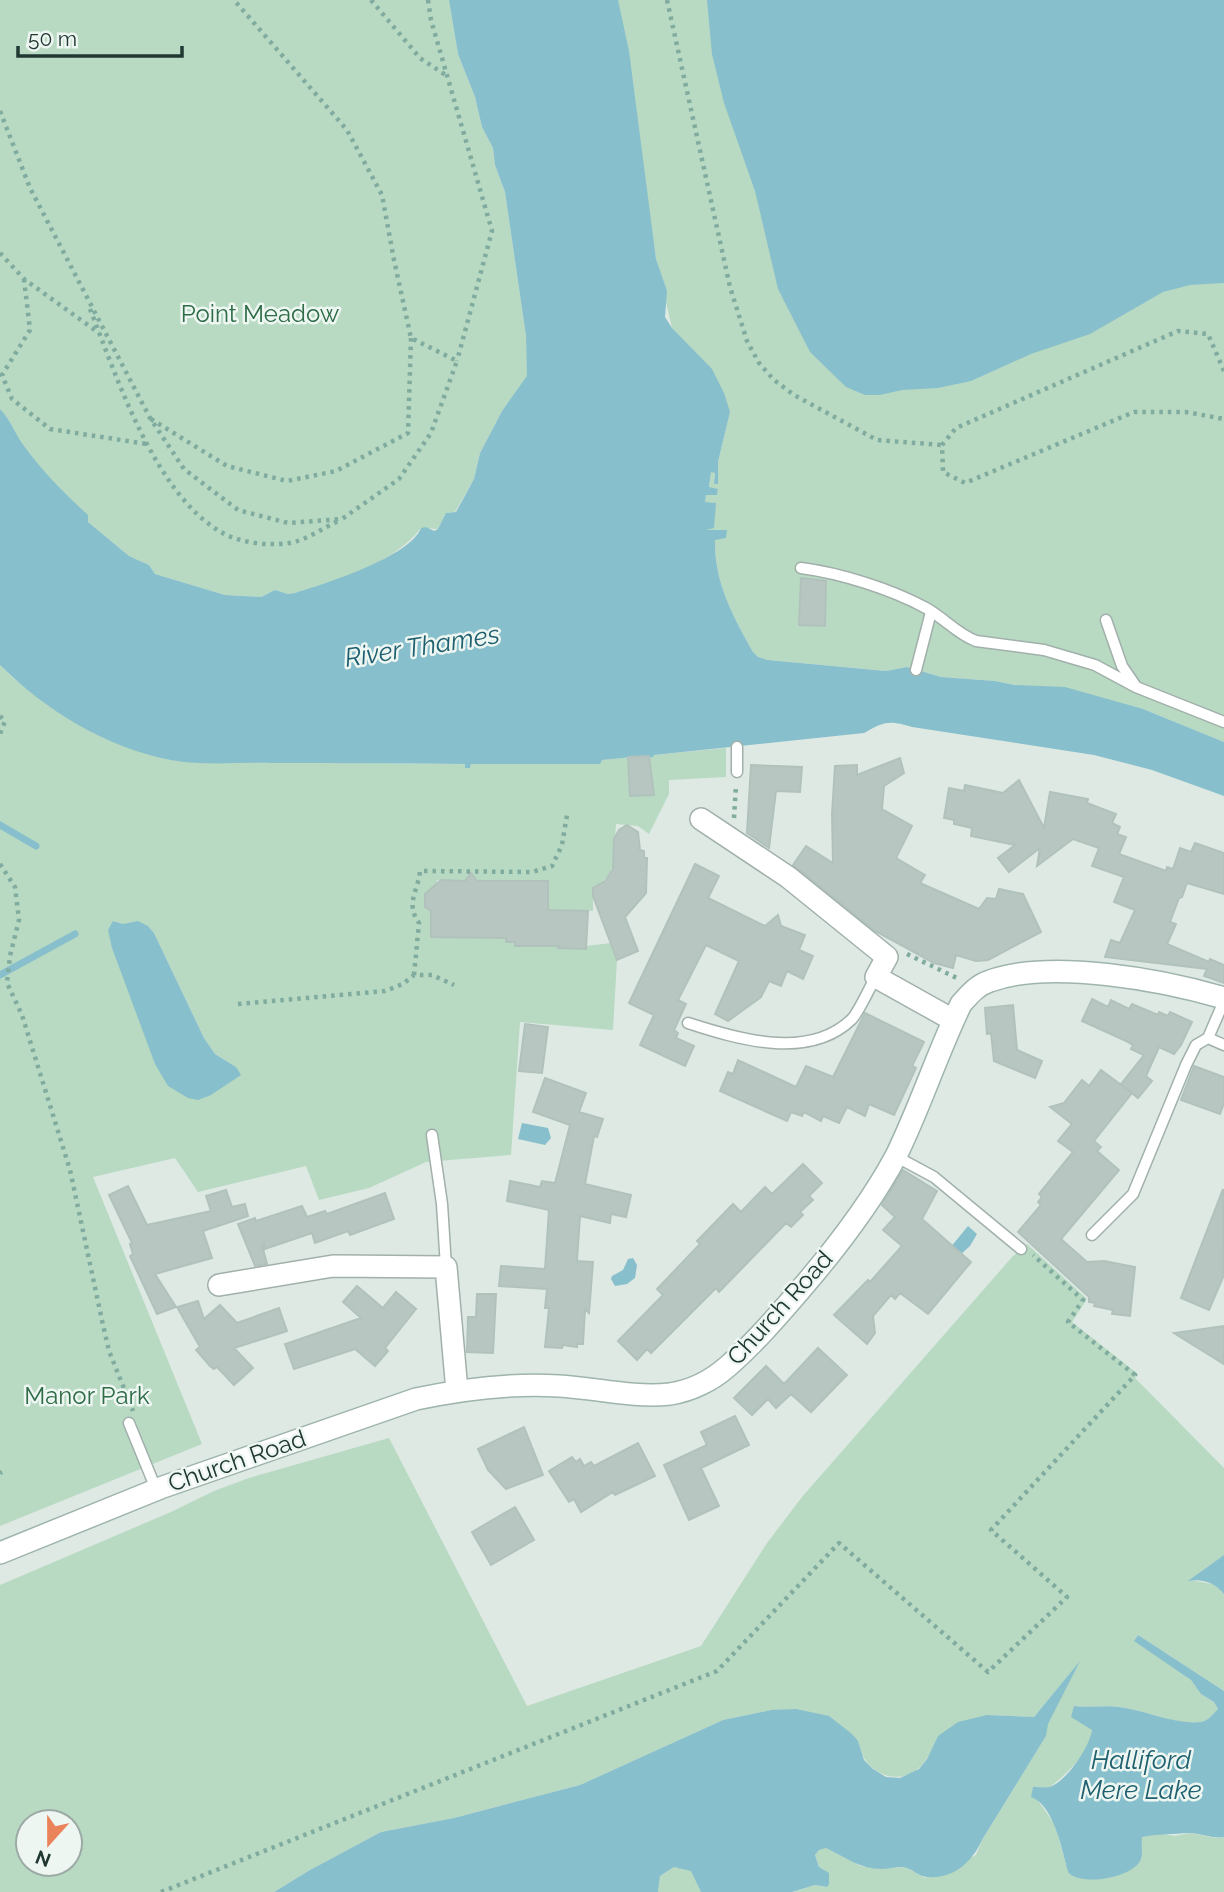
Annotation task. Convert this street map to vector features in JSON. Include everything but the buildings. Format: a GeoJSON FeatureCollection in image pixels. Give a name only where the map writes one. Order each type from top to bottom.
{"type":"FeatureCollection","features":[{"type":"Feature","properties":{"kind":"street"},"geometry":{"type":"LineString","coordinates":[[701,819],[788,877],[887,957],[876,977],[953,1020]]}},
{"type":"Feature","properties":{"kind":"street","name":"Church Road"},"geometry":{"type":"LineString","coordinates":[[0,1553],[156,1489],[416,1399],[457,1391],[509,1386],[556,1386],[647,1394],[670,1394],[689,1390],[727,1368],[788,1305],[863,1210],[895,1156],[961,1004],[973,990],[1007,976],[1080,973],[1187,987],[1224,1000]]}},
{"type":"Feature","properties":{"kind":"street"},"geometry":{"type":"LineString","coordinates":[[219,1285],[333,1266],[446,1267],[457,1391]]}},
{"type":"Feature","properties":{"kind":"lane"},"geometry":{"type":"LineString","coordinates":[[801,568],[844,576],[931,612],[966,638],[976,642],[1044,650],[1096,665],[1136,687],[1224,722]]}},
{"type":"Feature","properties":{"kind":"lane"},"geometry":{"type":"LineString","coordinates":[[916,670],[931,612]]}},
{"type":"Feature","properties":{"kind":"lane"},"geometry":{"type":"LineString","coordinates":[[1106,620],[1122,666],[1136,687]]}},
{"type":"Feature","properties":{"kind":"lane"},"geometry":{"type":"LineString","coordinates":[[737,747],[737,772]]}},
{"type":"Feature","properties":{"kind":"lane"},"geometry":{"type":"LineString","coordinates":[[688,1023],[714,1032],[773,1043],[798,1043],[830,1034],[853,1018],[876,977]]}},
{"type":"Feature","properties":{"kind":"lane"},"geometry":{"type":"LineString","coordinates":[[1092,1235],[1133,1194],[1186,1065],[1196,1045],[1208,1038],[1224,1000]]}},
{"type":"Feature","properties":{"kind":"lane"},"geometry":{"type":"LineString","coordinates":[[1208,1038],[1224,1045]]}},
{"type":"Feature","properties":{"kind":"lane"},"geometry":{"type":"LineString","coordinates":[[432,1135],[442,1204],[446,1267]]}},
{"type":"Feature","properties":{"kind":"lane"},"geometry":{"type":"LineString","coordinates":[[895,1156],[934,1177],[1021,1249]]}},
{"type":"Feature","properties":{"kind":"lane"},"geometry":{"type":"LineString","coordinates":[[134,1423],[156,1489]]}},
{"type":"Feature","properties":{"kind":"path"},"geometry":{"type":"LineString","coordinates":[[150,418],[227,466],[287,481],[336,471],[408,433],[411,338],[382,195],[348,130],[234,0]]}},
{"type":"Feature","properties":{"kind":"path"},"geometry":{"type":"LineString","coordinates":[[371,0],[420,58],[448,76]]}},
{"type":"Feature","properties":{"kind":"path"},"geometry":{"type":"LineString","coordinates":[[81,285],[127,404],[158,466],[196,513],[223,533],[260,544],[292,543],[342,519],[398,479],[432,433],[457,361],[492,231],[428,0]]}},
{"type":"Feature","properties":{"kind":"path"},"geometry":{"type":"LineString","coordinates":[[667,0],[730,287],[747,341],[759,363],[774,380],[794,395],[877,440],[942,445]]}},
{"type":"Feature","properties":{"kind":"path"},"geometry":{"type":"LineString","coordinates":[[0,111],[30,188],[150,418],[184,469],[238,510],[288,523],[342,519]]}},
{"type":"Feature","properties":{"kind":"path"},"geometry":{"type":"LineString","coordinates":[[0,253],[23,279],[100,334]]}},
{"type":"Feature","properties":{"kind":"path"},"geometry":{"type":"LineString","coordinates":[[23,279],[30,330],[2,376],[12,399],[50,429],[148,444]]}},
{"type":"Feature","properties":{"kind":"path"},"geometry":{"type":"LineString","coordinates":[[1224,371],[1208,334],[1178,331],[956,428],[942,445],[943,472],[965,483],[1134,412],[1186,412],[1224,419]]}},
{"type":"Feature","properties":{"kind":"path"},"geometry":{"type":"LineString","coordinates":[[411,338],[457,361]]}},
{"type":"Feature","properties":{"kind":"path"},"geometry":{"type":"LineString","coordinates":[[0,716],[5,722],[0,734]]}},
{"type":"Feature","properties":{"kind":"path"},"geometry":{"type":"LineString","coordinates":[[414,975],[419,923],[412,907],[420,871],[532,872],[552,866],[562,845],[567,815]]}},
{"type":"Feature","properties":{"kind":"path"},"geometry":{"type":"LineString","coordinates":[[0,864],[15,887],[19,920],[7,982],[22,1015],[70,1170],[109,1351],[134,1423]]}},
{"type":"Feature","properties":{"kind":"path"},"geometry":{"type":"LineString","coordinates":[[239,1004],[385,991],[403,984],[414,975],[432,975],[454,985]]}},
{"type":"Feature","properties":{"kind":"path"},"geometry":{"type":"LineString","coordinates":[[161,1892],[717,1671],[839,1543],[988,1672],[1067,1597],[991,1530],[1135,1374],[1068,1322],[1083,1300],[1027,1249],[1021,1249]]}},
{"type":"Feature","properties":{"kind":"green space","name":"Point Meadow"},"geometry":{"type":"Polygon","coordinates":[[[0,0],[449,0],[458,54],[475,97],[482,127],[493,148],[495,165],[505,192],[526,336],[528,376],[502,411],[480,453],[474,479],[455,512],[446,513],[438,529],[421,528],[409,541],[380,561],[312,588],[288,594],[275,590],[261,597],[225,595],[155,574],[149,565],[129,556],[88,522],[47,476],[21,443],[0,409],[0,0]]]}},
{"type":"Feature","properties":{"kind":"green space"},"geometry":{"type":"Polygon","coordinates":[[[617,0],[1224,0],[1224,742],[1143,709],[995,681],[941,677],[907,667],[886,671],[768,660],[753,652],[726,598],[718,570],[715,540],[706,530],[714,528],[705,502],[706,495],[717,495],[718,489],[709,488],[711,472],[715,472],[714,483],[718,484],[718,462],[730,412],[672,328],[656,259],[617,0]]]}},
{"type":"Feature","properties":{"kind":"green space","name":"Manor Park"},"geometry":{"type":"Polygon","coordinates":[[[0,665],[14,679],[104,738],[172,760],[465,764],[465,768],[470,768],[471,764],[601,760],[726,748],[726,777],[669,780],[669,794],[649,834],[638,826],[616,824],[612,869],[602,882],[593,888],[593,911],[548,910],[548,881],[477,881],[474,877],[468,877],[465,881],[437,880],[436,887],[425,894],[425,907],[431,911],[431,937],[506,938],[515,942],[515,946],[559,941],[559,948],[585,949],[586,946],[611,943],[617,960],[613,1030],[520,1022],[511,1155],[426,1162],[369,1188],[319,1200],[306,1166],[198,1192],[175,1158],[93,1177],[202,1444],[0,1526],[0,665]],[[113,921],[155,1064],[236,1067],[215,1054],[204,1038],[154,933],[148,926],[113,921]]]}},
{"type":"Feature","properties":{"kind":"green space"},"geometry":{"type":"Polygon","coordinates":[[[1027,1244],[1087,1299],[1072,1322],[1138,1374],[1135,1378],[1224,1468],[1224,1555],[1190,1580],[1218,1585],[1224,1594],[1224,1691],[1138,1635],[1135,1640],[1191,1680],[1201,1694],[1214,1702],[1218,1709],[1206,1720],[1191,1723],[1119,1707],[1074,1706],[1093,1730],[1090,1741],[1071,1769],[1037,1799],[1055,1825],[1068,1872],[1141,1859],[1141,1837],[1160,1833],[1175,1836],[1190,1833],[1224,1837],[1224,1892],[793,1892],[815,1885],[826,1887],[815,1855],[826,1848],[861,1866],[880,1869],[906,1867],[925,1878],[976,1855],[982,1840],[1046,1736],[1047,1724],[1077,1665],[1034,1717],[987,1715],[938,1736],[921,1766],[901,1777],[886,1775],[873,1768],[864,1757],[858,1741],[771,1710],[723,1720],[580,1785],[454,1818],[381,1832],[274,1892],[0,1892],[0,1585],[214,1491],[249,1478],[389,1438],[527,1706],[701,1646],[767,1543],[802,1497],[1013,1256],[1027,1244]]]}},
{"type":"Feature","properties":{"kind":"green space"},"geometry":{"type":"Polygon","coordinates":[[[674,1867],[691,1870],[701,1892],[658,1892],[660,1876],[674,1867]]]}},
{"type":"Feature","properties":{"kind":"water","name":"River Thames"},"geometry":{"type":"Polygon","coordinates":[[[449,0],[618,0],[629,51],[656,259],[667,291],[665,317],[672,328],[712,369],[730,412],[718,462],[718,484],[714,484],[715,473],[711,472],[709,487],[718,489],[717,495],[706,495],[705,502],[716,503],[714,528],[706,530],[727,530],[726,538],[715,540],[718,570],[732,612],[753,652],[768,660],[886,671],[907,667],[941,677],[1065,687],[1143,709],[1224,742],[1224,796],[1152,770],[1094,755],[898,723],[882,724],[864,733],[653,757],[602,760],[600,764],[471,764],[470,768],[465,768],[465,764],[183,762],[124,746],[78,725],[37,697],[0,665],[0,409],[39,465],[88,515],[88,522],[129,556],[149,565],[155,574],[225,595],[261,597],[275,590],[288,594],[325,583],[384,559],[414,539],[421,528],[434,531],[438,529],[446,513],[456,512],[474,479],[480,453],[502,411],[527,376],[526,336],[505,192],[495,165],[493,148],[482,127],[475,97],[458,54],[449,0]]]}},
{"type":"Feature","properties":{"kind":"water"},"geometry":{"type":"Polygon","coordinates":[[[707,0],[1224,0],[1224,283],[1190,285],[1163,292],[1090,334],[1031,354],[971,381],[880,395],[865,395],[846,387],[810,352],[778,289],[755,191],[724,103],[712,54],[707,0]]]}},
{"type":"Feature","properties":{"kind":"water"},"geometry":{"type":"Polygon","coordinates":[[[113,921],[123,924],[138,921],[154,933],[204,1038],[215,1054],[236,1067],[241,1075],[211,1095],[198,1100],[188,1098],[168,1086],[155,1064],[112,948],[108,930],[113,921]]]}},
{"type":"Feature","properties":{"kind":"water"},"geometry":{"type":"Polygon","coordinates":[[[522,1123],[548,1128],[551,1138],[545,1145],[518,1139],[522,1123]]]}},
{"type":"Feature","properties":{"kind":"water"},"geometry":{"type":"Polygon","coordinates":[[[968,1226],[977,1234],[970,1246],[959,1256],[950,1248],[968,1226]]]}},
{"type":"Feature","properties":{"kind":"water"},"geometry":{"type":"Polygon","coordinates":[[[633,1258],[637,1265],[635,1278],[627,1284],[615,1286],[612,1276],[623,1270],[628,1259],[633,1258]]]}},
{"type":"Feature","properties":{"kind":"water"},"geometry":{"type":"Polygon","coordinates":[[[1224,1555],[1224,1594],[1208,1582],[1188,1581],[1224,1555]]]}},
{"type":"Feature","properties":{"kind":"water","name":"Halliford Mere Lake"},"geometry":{"type":"Polygon","coordinates":[[[1138,1635],[1224,1691],[1224,1837],[1189,1833],[1142,1837],[1142,1857],[1136,1866],[1128,1871],[1106,1878],[1074,1877],[1068,1872],[1051,1818],[1046,1809],[1031,1797],[1033,1787],[1050,1787],[1063,1778],[1087,1745],[1092,1730],[1071,1717],[1074,1706],[1119,1707],[1191,1722],[1206,1720],[1218,1709],[1214,1702],[1201,1694],[1191,1680],[1134,1641],[1138,1635]]]}},
{"type":"Feature","properties":{"kind":"water"},"geometry":{"type":"Polygon","coordinates":[[[1080,1661],[1048,1724],[1046,1736],[978,1848],[961,1868],[946,1875],[927,1877],[903,1867],[866,1867],[826,1848],[815,1855],[819,1867],[829,1873],[827,1887],[815,1885],[792,1892],[701,1892],[691,1871],[674,1867],[660,1876],[658,1892],[274,1892],[381,1832],[454,1818],[580,1785],[723,1720],[771,1710],[796,1709],[829,1716],[858,1741],[864,1760],[873,1769],[886,1777],[900,1778],[919,1769],[938,1736],[958,1722],[987,1715],[1034,1717],[1080,1661]]]}},
{"type":"Feature","properties":{"kind":"waterway"},"geometry":{"type":"LineString","coordinates":[[0,825],[36,846]]}},
{"type":"Feature","properties":{"kind":"waterway"},"geometry":{"type":"LineString","coordinates":[[0,975],[75,934]]}}]}
